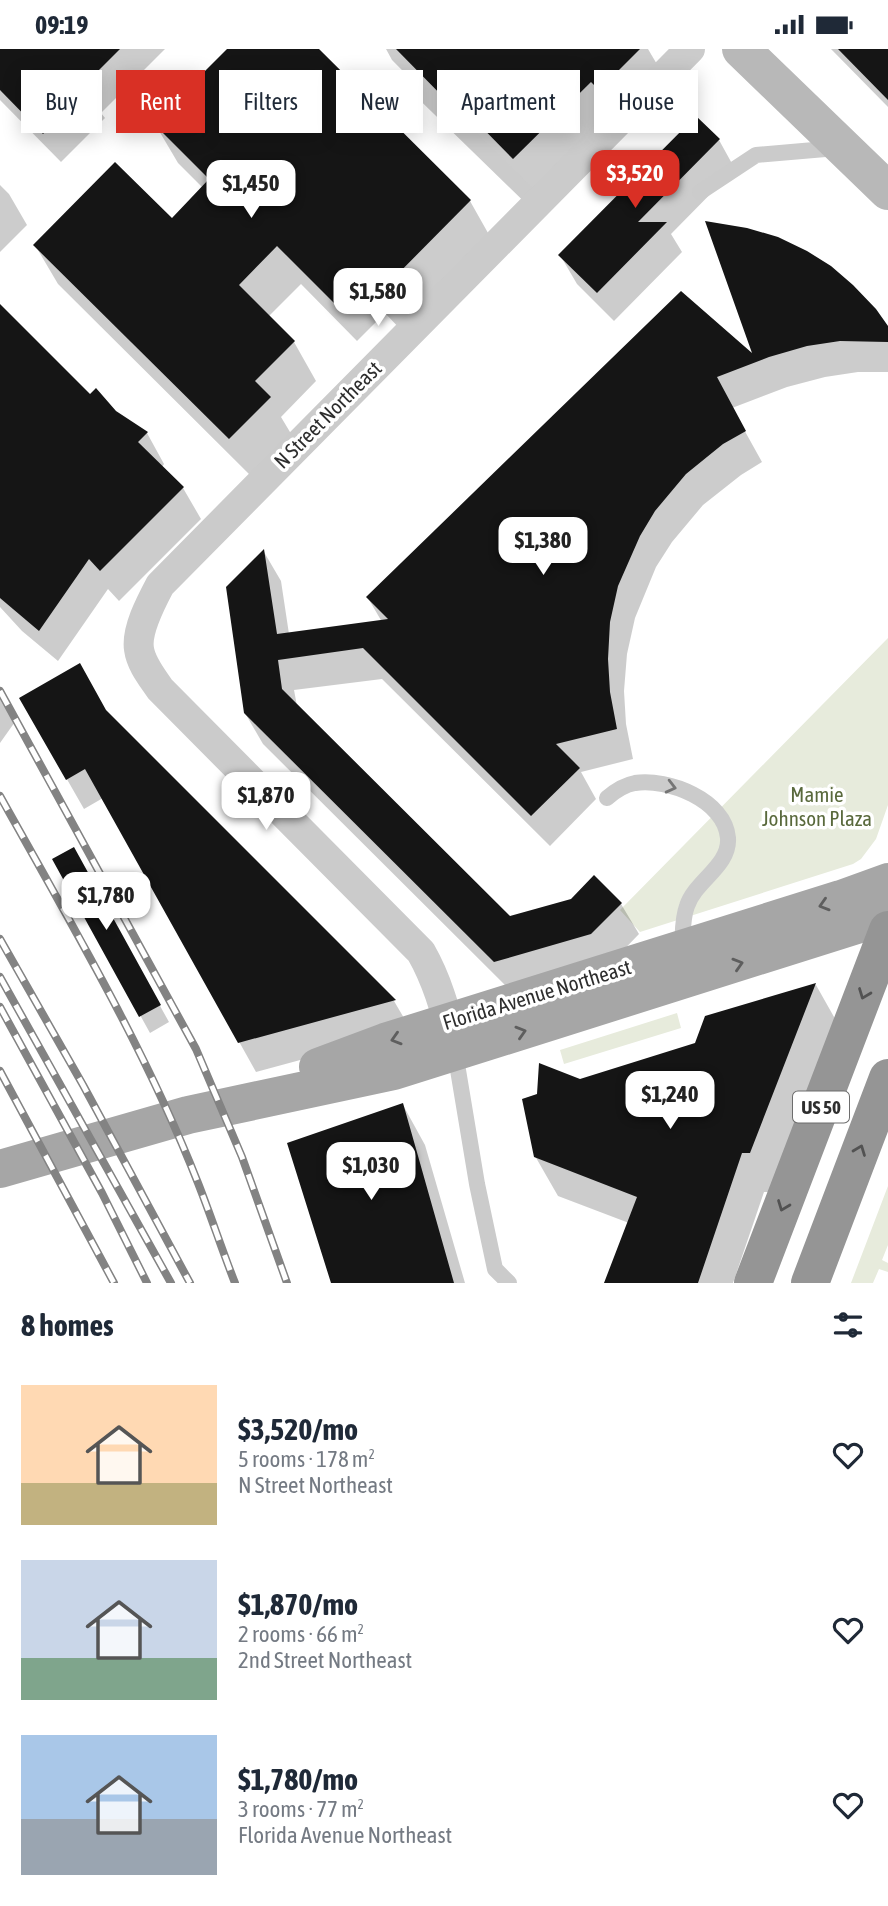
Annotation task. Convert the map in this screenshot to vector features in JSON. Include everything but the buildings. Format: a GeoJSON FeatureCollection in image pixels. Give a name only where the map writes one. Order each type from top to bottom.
{"type":"FeatureCollection","features":[{"type":"Feature","properties":{"kind":"highway","name":"US 50"},"geometry":{"type":"LineString","coordinates":[[753,1283],[888,930]]}},
{"type":"Feature","properties":{"kind":"highway","name":"US 50"},"geometry":{"type":"LineString","coordinates":[[810,1283],[888,1078]]}},
{"type":"Feature","properties":{"kind":"main road","name":"Florida Avenue Northeast"},"geometry":{"type":"LineString","coordinates":[[0,1169],[188,1115],[394,1071],[452,1037],[682,949],[888,882]]}},
{"type":"Feature","properties":{"kind":"main road","name":"Florida Avenue Northeast"},"geometry":{"type":"LineString","coordinates":[[452,1037],[888,915]]}},
{"type":"Feature","properties":{"kind":"street","name":"N Street Northeast"},"geometry":{"type":"LineString","coordinates":[[452,1037],[433,974],[421,952],[160,689],[146,669],[138,647],[145,613],[160,585],[690,49]]}},
{"type":"Feature","properties":{"kind":"street"},"geometry":{"type":"LineString","coordinates":[[741,49],[888,191]]}},
{"type":"Feature","properties":{"kind":"lane"},"geometry":{"type":"LineString","coordinates":[[427,96],[537,203]]}},
{"type":"Feature","properties":{"kind":"lane"},"geometry":{"type":"LineString","coordinates":[[700,192],[756,155],[843,147]]}},
{"type":"Feature","properties":{"kind":"lane"},"geometry":{"type":"LineString","coordinates":[[607,797],[618,789],[635,783],[665,784],[691,792],[715,810],[724,825],[728,839],[724,856],[700,883],[687,905],[682,949]]}},
{"type":"Feature","properties":{"kind":"lane"},"geometry":{"type":"LineString","coordinates":[[452,1037],[477,1184],[495,1269],[509,1283]]}},
{"type":"Feature","properties":{"kind":"green space","name":"Mamie Johnson Plaza"},"geometry":{"type":"Polygon","coordinates":[[[888,638],[888,805],[876,839],[861,859],[853,864],[640,932],[620,910],[888,638]]]}},
{"type":"Feature","properties":{"kind":"green space"},"geometry":{"type":"Polygon","coordinates":[[[677,1013],[681,1028],[564,1064],[560,1050],[677,1013]]]}},
{"type":"Feature","properties":{"kind":"green space"},"geometry":{"type":"Polygon","coordinates":[[[888,1186],[888,1245],[882,1260],[888,1263],[888,1272],[879,1269],[873,1283],[851,1283],[888,1186]]]}},
{"type":"Feature","properties":{"kind":"railway"},"geometry":{"type":"LineString","coordinates":[[0,691],[196,1049],[242,1157],[287,1283]]}},
{"type":"Feature","properties":{"kind":"railway"},"geometry":{"type":"LineString","coordinates":[[0,796],[131,1034],[155,1083],[198,1183],[235,1283]]}},
{"type":"Feature","properties":{"kind":"railway"},"geometry":{"type":"LineString","coordinates":[[0,939],[190,1283]]}},
{"type":"Feature","properties":{"kind":"railway"},"geometry":{"type":"LineString","coordinates":[[0,977],[171,1283]]}},
{"type":"Feature","properties":{"kind":"railway"},"geometry":{"type":"LineString","coordinates":[[0,1007],[102,1193],[147,1283]]}},
{"type":"Feature","properties":{"kind":"railway"},"geometry":{"type":"LineString","coordinates":[[0,1071],[114,1283]]}}]}
